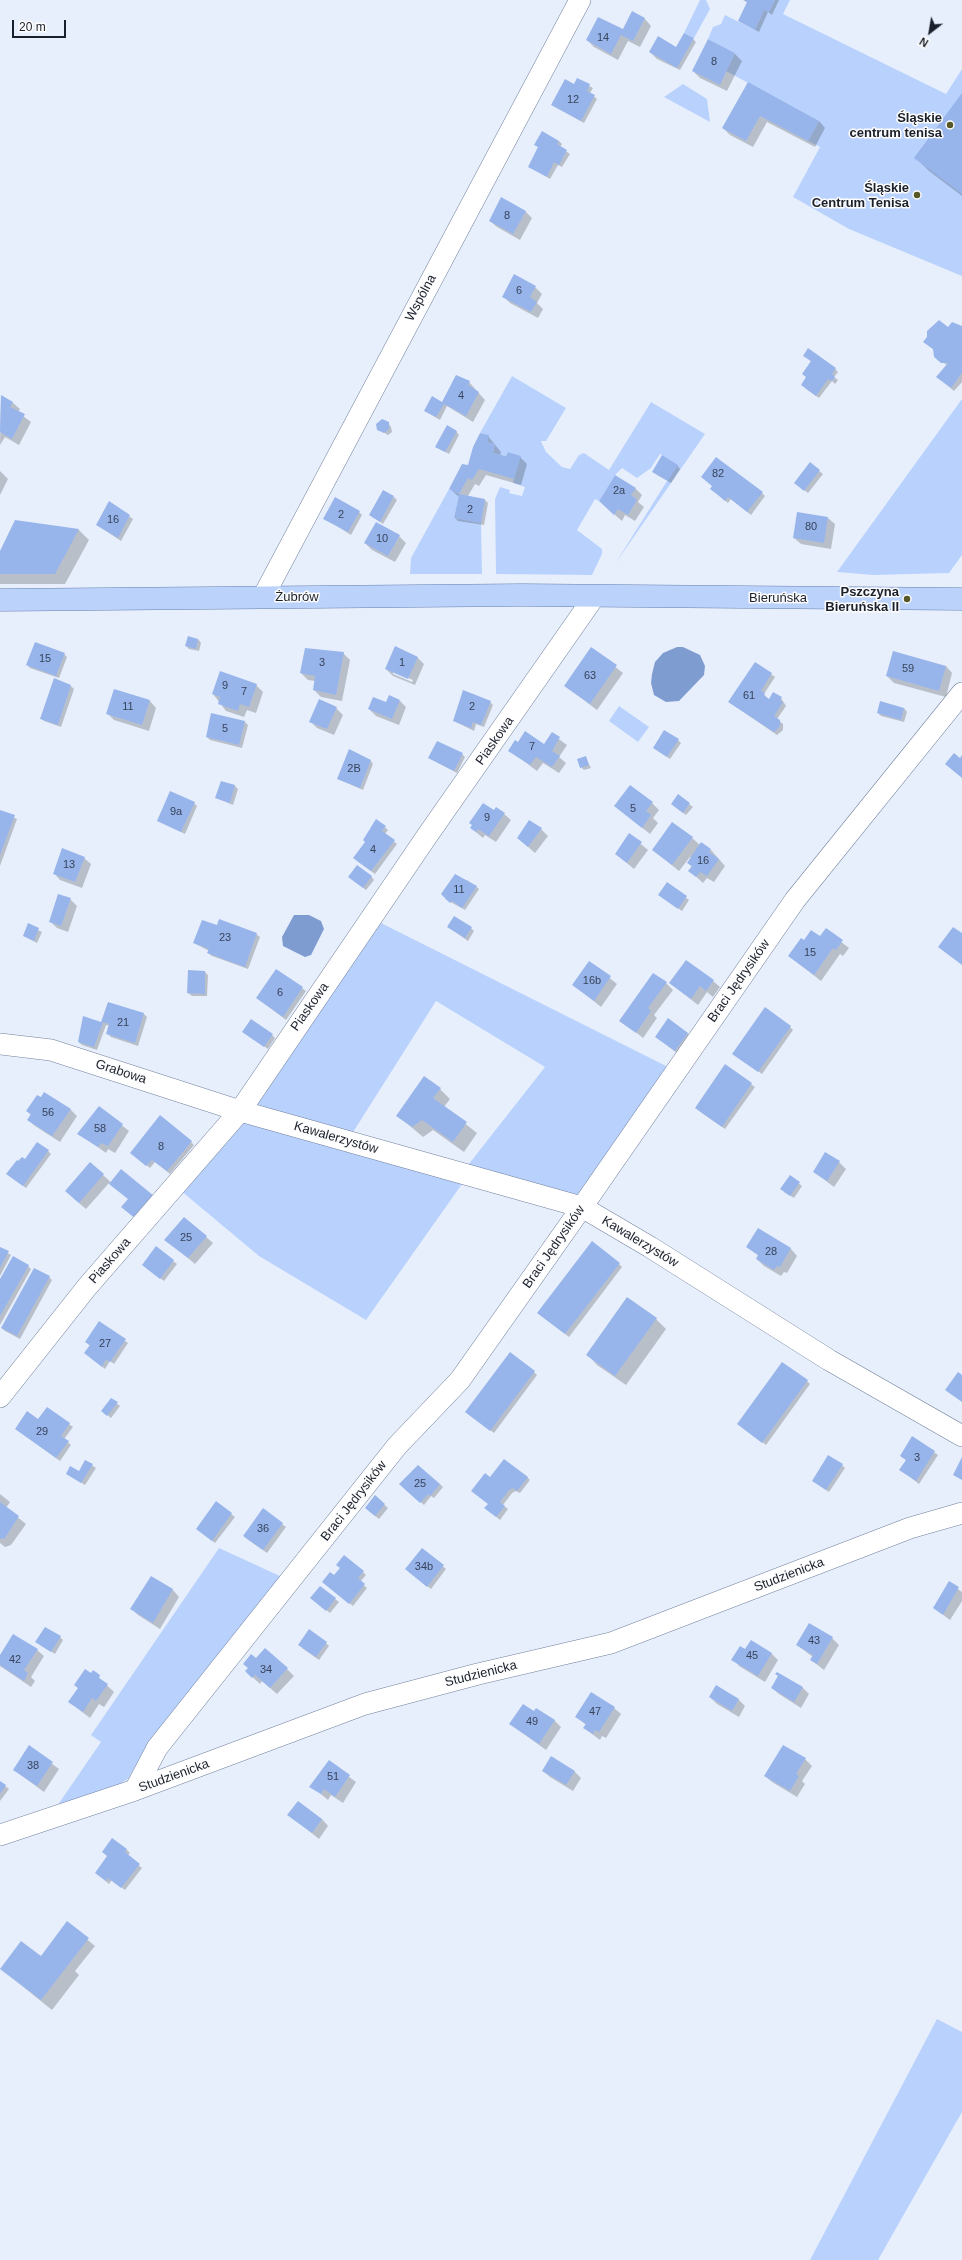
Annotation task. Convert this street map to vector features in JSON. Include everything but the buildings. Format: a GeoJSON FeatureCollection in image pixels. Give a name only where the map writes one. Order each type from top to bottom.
{"type":"FeatureCollection","features":[{"type":"Feature","properties":{"kind":"main road","name":"Żubrów"},"geometry":{"type":"LineString","coordinates":[[0,600],[522,595],[594,597]]}},
{"type":"Feature","properties":{"kind":"main road","name":"Bieruńska"},"geometry":{"type":"LineString","coordinates":[[594,597],[962,599]]}},
{"type":"Feature","properties":{"kind":"street","name":"Wspólna"},"geometry":{"type":"LineString","coordinates":[[263,597],[580,0]]}},
{"type":"Feature","properties":{"kind":"street","name":"Piaskowa"},"geometry":{"type":"LineString","coordinates":[[0,1396],[87,1287],[240,1111],[427,836],[594,597]]}},
{"type":"Feature","properties":{"kind":"street","name":"Braci Jędrysików"},"geometry":{"type":"LineString","coordinates":[[134,1790],[157,1748],[397,1446],[460,1380],[582,1208],[795,900],[962,694]]}},
{"type":"Feature","properties":{"kind":"street","name":"Grabowa"},"geometry":{"type":"LineString","coordinates":[[0,1044],[51,1050],[240,1111]]}},
{"type":"Feature","properties":{"kind":"street","name":"Kawalerzystów"},"geometry":{"type":"LineString","coordinates":[[240,1111],[582,1208],[650,1247],[829,1360],[962,1436]]}},
{"type":"Feature","properties":{"kind":"street","name":"Studzienicka"},"geometry":{"type":"LineString","coordinates":[[0,1835],[134,1790],[366,1704],[611,1643],[910,1528],[962,1513]]}},
{"type":"Feature","properties":{"kind":"shaded area"},"geometry":{"type":"Polygon","coordinates":[[[700,0],[706,0],[710,9],[694,38],[684,33],[700,0]]]}},
{"type":"Feature","properties":{"kind":"shaded area"},"geometry":{"type":"Polygon","coordinates":[[[775,0],[790,0],[783,14],[946,94],[962,69],[962,276],[849,229],[793,197],[820,147],[808,141],[819,121],[726,71],[735,53],[708,39],[713,27],[721,24],[725,15],[755,30],[764,10],[769,12],[775,0]]]}},
{"type":"Feature","properties":{"kind":"shaded area"},"geometry":{"type":"Polygon","coordinates":[[[683,84],[707,99],[710,122],[664,97],[683,84]]]}},
{"type":"Feature","properties":{"kind":"shaded area"},"geometry":{"type":"Polygon","coordinates":[[[512,376],[566,408],[546,441],[541,441],[546,452],[562,467],[570,469],[579,455],[584,453],[609,470],[651,402],[705,434],[615,564],[677,465],[660,454],[651,468],[637,478],[622,468],[615,475],[599,501],[595,499],[577,530],[602,549],[602,554],[592,575],[496,574],[495,499],[500,487],[510,490],[509,493],[522,496],[525,487],[513,483],[520,456],[508,452],[506,456],[493,453],[495,444],[487,442],[488,435],[480,433],[512,376]]]}},
{"type":"Feature","properties":{"kind":"shaded area"},"geometry":{"type":"Polygon","coordinates":[[[962,399],[962,555],[949,573],[873,575],[837,572],[962,399]]]}},
{"type":"Feature","properties":{"kind":"shaded area"},"geometry":{"type":"Polygon","coordinates":[[[449,489],[459,494],[454,518],[481,523],[482,574],[410,574],[411,558],[449,489]]]}},
{"type":"Feature","properties":{"kind":"shaded area"},"geometry":{"type":"Polygon","coordinates":[[[677,647],[683,647],[700,655],[705,666],[704,675],[679,701],[666,702],[654,695],[651,683],[652,674],[655,662],[663,653],[677,647]]]}},
{"type":"Feature","properties":{"kind":"shaded area"},"geometry":{"type":"Polygon","coordinates":[[[619,706],[649,727],[638,742],[609,721],[619,706]]]}},
{"type":"Feature","properties":{"kind":"shaded area"},"geometry":{"type":"Polygon","coordinates":[[[294,915],[309,915],[321,921],[324,929],[311,955],[305,957],[283,946],[282,937],[294,915]]]}},
{"type":"Feature","properties":{"kind":"shaded area"},"geometry":{"type":"Polygon","coordinates":[[[377,921],[670,1068],[580,1202],[465,1169],[545,1067],[436,1001],[350,1137],[249,1108],[377,921]]]}},
{"type":"Feature","properties":{"kind":"shaded area"},"geometry":{"type":"Polygon","coordinates":[[[243,1115],[462,1184],[366,1320],[259,1256],[180,1190],[243,1115]]]}},
{"type":"Feature","properties":{"kind":"shaded area"},"geometry":{"type":"Polygon","coordinates":[[[219,1548],[282,1577],[148,1743],[128,1779],[118,1785],[55,1809],[101,1742],[91,1735],[219,1548]]]}},
{"type":"Feature","properties":{"kind":"shaded area"},"geometry":{"type":"Polygon","coordinates":[[[937,2019],[962,2032],[962,2112],[878,2260],[810,2260],[937,2019]]]}},
{"type":"Feature","properties":{"kind":"place","name":"Śląskie centrum tenisa"},"geometry":{"type":"Point","coordinates":[950,125]}},
{"type":"Feature","properties":{"kind":"place","name":"Śląskie Centrum Tenisa"},"geometry":{"type":"Point","coordinates":[917,195]}},
{"type":"Feature","properties":{"kind":"place","name":"Pszczyna Bieruńska II"},"geometry":{"type":"Point","coordinates":[907,599]}}]}
